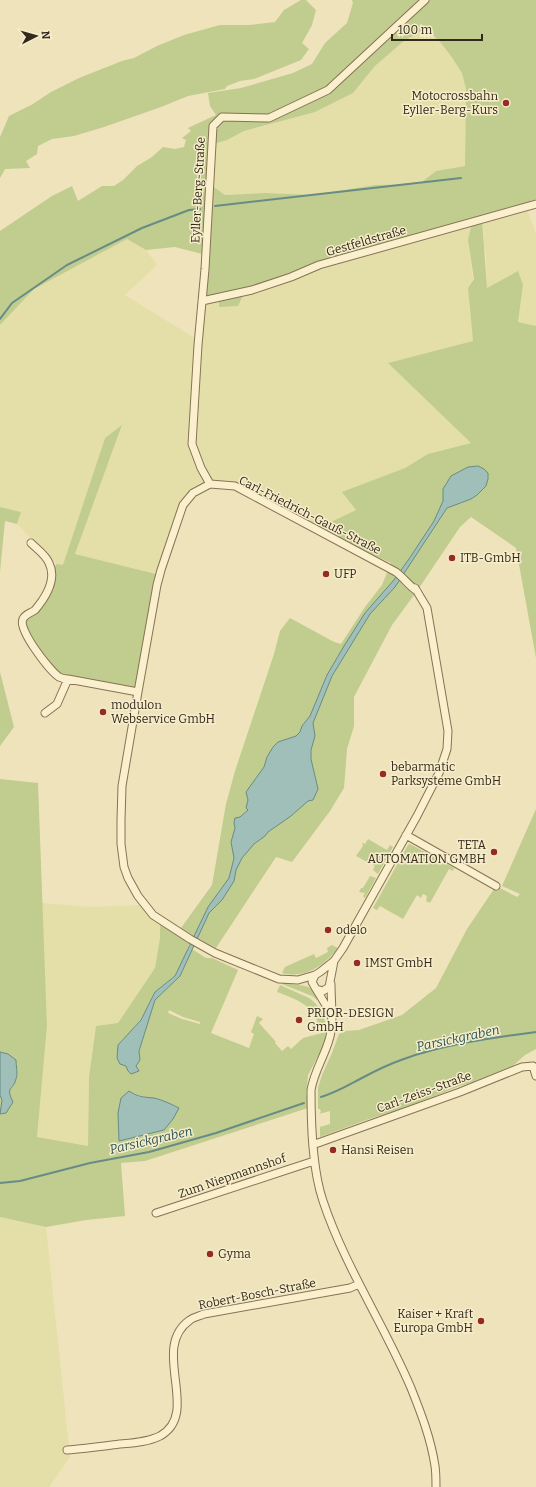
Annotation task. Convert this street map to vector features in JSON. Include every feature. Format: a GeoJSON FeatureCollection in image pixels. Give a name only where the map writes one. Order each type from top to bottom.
{"type":"FeatureCollection","features":[{"type":"Feature","properties":{"kind":"street","name":"Eyller-Berg-Straße"},"geometry":{"type":"LineString","coordinates":[[210,484],[201,468],[192,444],[213,126],[222,117],[269,118],[328,90],[425,0]]}},
{"type":"Feature","properties":{"kind":"street","name":"Gestfeldstraße"},"geometry":{"type":"LineString","coordinates":[[202,301],[252,290],[291,277],[319,265],[536,204]]}},
{"type":"Feature","properties":{"kind":"street","name":"Carl-Friedrich-Gauß-Straße"},"geometry":{"type":"LineString","coordinates":[[210,484],[235,486],[396,572],[414,584],[428,608],[448,731],[447,749],[442,767],[367,907],[334,961],[318,974],[298,980],[279,979],[215,953],[153,915],[138,896],[124,867],[121,797],[157,585],[183,505],[193,493],[210,484]]}},
{"type":"Feature","properties":{"kind":"street"},"geometry":{"type":"LineString","coordinates":[[31,542],[49,562],[52,572],[50,586],[34,611],[25,616],[22,620],[22,626],[33,646],[59,677],[68,680],[138,692]]}},
{"type":"Feature","properties":{"kind":"street"},"geometry":{"type":"LineString","coordinates":[[45,713],[57,704],[68,680]]}},
{"type":"Feature","properties":{"kind":"street"},"geometry":{"type":"LineString","coordinates":[[406,835],[496,886]]}},
{"type":"Feature","properties":{"kind":"street","name":"Carl-Friedrich-Gauß-Straße"},"geometry":{"type":"LineString","coordinates":[[334,961],[331,982],[330,1040],[313,1079],[311,1096],[314,1161],[322,1200],[335,1234],[359,1284],[398,1358],[420,1410],[435,1467],[436,1487]]}},
{"type":"Feature","properties":{"kind":"street"},"geometry":{"type":"LineString","coordinates":[[318,974],[327,974],[331,982],[325,990],[315,989],[312,982],[318,974]]}},
{"type":"Feature","properties":{"kind":"street","name":"Carl-Friedrich-Gauß-Straße"},"geometry":{"type":"LineString","coordinates":[[298,980],[315,989],[327,1008],[331,1024]]}},
{"type":"Feature","properties":{"kind":"street","name":"Carl-Zeiss-Straße"},"geometry":{"type":"LineString","coordinates":[[313,1144],[460,1092],[522,1067],[533,1066],[536,1076]]}},
{"type":"Feature","properties":{"kind":"street","name":"Zum Niepmannshof"},"geometry":{"type":"LineString","coordinates":[[156,1213],[314,1161]]}},
{"type":"Feature","properties":{"kind":"street","name":"Robert-Bosch-Straße"},"geometry":{"type":"LineString","coordinates":[[67,1450],[142,1441],[161,1435],[171,1427],[176,1415],[178,1403],[173,1349],[175,1338],[181,1328],[191,1320],[204,1314],[350,1288],[359,1284]]}},
{"type":"Feature","properties":{"kind":"shaded area"},"geometry":{"type":"Polygon","coordinates":[[[427,29],[440,42],[462,73],[466,89],[465,166],[436,171],[419,184],[375,185],[313,195],[265,193],[225,195],[211,185],[213,144],[227,140],[244,131],[265,126],[353,93],[375,66],[405,40],[427,29]]]}},
{"type":"Feature","properties":{"kind":"shaded area"},"geometry":{"type":"Polygon","coordinates":[[[526,207],[536,233],[536,326],[518,322],[523,285],[487,289],[486,254],[482,220],[526,207]]]}},
{"type":"Feature","properties":{"kind":"shaded area"},"geometry":{"type":"Polygon","coordinates":[[[472,222],[468,240],[473,279],[468,288],[473,341],[389,363],[471,443],[428,454],[405,468],[343,492],[356,510],[316,529],[235,486],[210,484],[183,505],[160,575],[75,554],[122,426],[105,438],[63,566],[56,564],[17,524],[21,512],[0,507],[0,325],[34,289],[127,239],[146,250],[157,265],[125,295],[198,340],[202,301],[245,291],[472,222]]]}},
{"type":"Feature","properties":{"kind":"shaded area"},"geometry":{"type":"Polygon","coordinates":[[[42,903],[91,907],[144,905],[160,921],[160,938],[155,968],[118,1023],[96,1026],[89,1077],[88,1147],[37,1137],[47,1026],[42,903]]]}},
{"type":"Feature","properties":{"kind":"shaded area"},"geometry":{"type":"Polygon","coordinates":[[[0,1217],[46,1227],[70,1457],[49,1487],[0,1487],[0,1217]]]}},
{"type":"Feature","properties":{"kind":"green space"},"geometry":{"type":"Polygon","coordinates":[[[301,0],[306,0],[316,10],[312,25],[302,43],[309,49],[301,60],[254,79],[240,81],[227,86],[225,89],[188,96],[104,127],[74,136],[52,139],[38,146],[37,154],[26,161],[30,168],[5,169],[0,178],[0,137],[9,116],[79,78],[122,61],[134,58],[157,46],[184,35],[220,25],[249,25],[275,22],[284,10],[301,0]]]}},
{"type":"Feature","properties":{"kind":"green space"},"geometry":{"type":"Polygon","coordinates":[[[352,0],[536,0],[536,199],[482,220],[487,288],[518,271],[523,285],[518,322],[536,326],[536,658],[516,548],[471,517],[460,527],[392,625],[354,697],[354,726],[347,749],[344,788],[330,811],[292,862],[276,857],[216,948],[181,928],[212,885],[226,804],[235,771],[274,654],[280,631],[290,618],[334,642],[341,644],[365,607],[382,585],[391,563],[316,529],[356,510],[342,492],[405,468],[428,454],[471,443],[388,363],[473,341],[468,288],[474,279],[468,240],[472,222],[245,291],[238,306],[219,307],[219,297],[202,300],[206,255],[175,247],[146,250],[127,239],[34,289],[0,325],[0,231],[52,196],[72,186],[78,201],[102,186],[114,186],[123,180],[137,166],[152,157],[163,147],[175,149],[184,147],[186,140],[182,138],[191,131],[188,128],[216,115],[210,106],[208,93],[241,88],[293,73],[312,64],[325,43],[347,23],[353,3],[352,0]],[[427,29],[405,40],[375,66],[353,93],[315,112],[244,131],[227,140],[213,144],[211,185],[225,195],[265,193],[313,195],[375,185],[419,184],[436,171],[465,166],[466,89],[462,73],[440,42],[427,29]]]}},
{"type":"Feature","properties":{"kind":"green space"},"geometry":{"type":"Polygon","coordinates":[[[122,425],[75,554],[160,575],[138,692],[59,677],[33,646],[22,620],[42,599],[56,564],[63,565],[105,438],[122,425]]]}},
{"type":"Feature","properties":{"kind":"green space"},"geometry":{"type":"Polygon","coordinates":[[[0,507],[21,512],[17,524],[5,521],[0,572],[0,507]]]}},
{"type":"Feature","properties":{"kind":"green space"},"geometry":{"type":"Polygon","coordinates":[[[0,672],[14,727],[0,746],[0,672]]]}},
{"type":"Feature","properties":{"kind":"green space"},"geometry":{"type":"Polygon","coordinates":[[[0,779],[38,783],[47,1026],[37,1137],[88,1146],[89,1077],[96,1026],[118,1023],[155,968],[160,938],[160,921],[189,944],[185,957],[175,976],[155,992],[141,1020],[118,1045],[136,1066],[140,1060],[139,1051],[155,1000],[180,976],[192,949],[206,958],[212,958],[238,970],[211,1033],[249,1048],[254,1034],[251,1032],[257,1016],[263,1019],[259,1023],[282,1051],[288,1046],[291,1049],[303,1038],[326,1032],[324,1045],[308,1075],[306,1095],[311,1096],[311,1107],[145,1161],[121,1163],[125,1216],[86,1220],[46,1227],[0,1217],[0,779]],[[169,1010],[168,1013],[200,1024],[200,1022],[183,1017],[169,1010]],[[129,1091],[119,1141],[164,1130],[179,1108],[167,1102],[141,1096],[129,1091]]]}},
{"type":"Feature","properties":{"kind":"green space"},"geometry":{"type":"Polygon","coordinates":[[[536,809],[536,1049],[525,1055],[505,1073],[460,1086],[399,1110],[320,1137],[320,1127],[330,1124],[330,1111],[319,1114],[321,1112],[320,1109],[318,1109],[318,1088],[339,1034],[346,1031],[359,1030],[402,1015],[436,988],[467,929],[496,886],[517,897],[520,894],[502,886],[536,809]]]}},
{"type":"Feature","properties":{"kind":"green space"},"geometry":{"type":"Polygon","coordinates":[[[368,839],[387,850],[390,845],[393,847],[378,874],[373,870],[375,866],[356,856],[363,846],[362,843],[365,844],[368,839]]]}},
{"type":"Feature","properties":{"kind":"green space"},"geometry":{"type":"Polygon","coordinates":[[[410,844],[454,868],[453,871],[449,869],[430,903],[426,901],[427,896],[423,894],[421,898],[417,895],[403,919],[380,906],[377,910],[373,908],[408,845],[410,844]]]}},
{"type":"Feature","properties":{"kind":"green space"},"geometry":{"type":"Polygon","coordinates":[[[370,876],[376,878],[365,898],[363,896],[365,893],[359,892],[370,876]]]}},
{"type":"Feature","properties":{"kind":"green space"},"geometry":{"type":"Polygon","coordinates":[[[332,945],[338,948],[327,960],[313,970],[298,974],[282,973],[285,967],[314,954],[316,958],[328,952],[327,948],[332,945]]]}},
{"type":"Feature","properties":{"kind":"green space"},"geometry":{"type":"Polygon","coordinates":[[[283,982],[307,987],[315,992],[320,998],[317,1000],[312,996],[282,984],[283,982]]]}},
{"type":"Feature","properties":{"kind":"green space"},"geometry":{"type":"Polygon","coordinates":[[[280,985],[313,1001],[320,1010],[326,1026],[319,1027],[317,1019],[309,1008],[291,997],[277,992],[280,985]]]}},
{"type":"Feature","properties":{"kind":"water"},"geometry":{"type":"Polygon","coordinates":[[[478,466],[488,473],[486,486],[471,499],[447,508],[395,587],[370,614],[332,676],[313,723],[315,736],[311,750],[311,759],[318,789],[313,800],[308,801],[291,816],[268,832],[254,844],[242,858],[236,870],[234,881],[222,900],[209,913],[180,976],[155,1000],[139,1051],[140,1060],[136,1066],[139,1071],[131,1074],[126,1066],[120,1064],[117,1058],[118,1045],[141,1020],[155,992],[175,976],[208,907],[229,878],[234,858],[231,842],[235,828],[234,823],[235,818],[240,817],[248,810],[246,808],[248,800],[246,792],[264,767],[267,757],[273,747],[278,742],[296,736],[300,732],[302,726],[310,716],[327,675],[344,646],[365,613],[393,581],[434,521],[443,501],[443,489],[451,476],[468,467],[478,466]]]}},
{"type":"Feature","properties":{"kind":"water"},"geometry":{"type":"Polygon","coordinates":[[[0,1052],[8,1054],[16,1060],[17,1077],[15,1083],[10,1089],[13,1102],[6,1113],[0,1114],[2,1100],[0,1095],[0,1052]]]}},
{"type":"Feature","properties":{"kind":"water"},"geometry":{"type":"Polygon","coordinates":[[[129,1091],[141,1096],[161,1100],[179,1108],[173,1119],[164,1130],[119,1141],[118,1113],[121,1098],[129,1091]]]}},
{"type":"Feature","properties":{"kind":"waterway"},"geometry":{"type":"LineString","coordinates":[[215,206],[461,178]]}},
{"type":"Feature","properties":{"kind":"waterway"},"geometry":{"type":"LineString","coordinates":[[0,319],[12,303],[67,265],[142,228],[189,210],[200,209]]}},
{"type":"Feature","properties":{"kind":"waterway","name":"Parsickgraben"},"geometry":{"type":"LineString","coordinates":[[321,1097],[341,1089],[385,1066],[417,1054],[468,1042],[536,1032]]}},
{"type":"Feature","properties":{"kind":"waterway","name":"Parsickgraben"},"geometry":{"type":"LineString","coordinates":[[0,1183],[20,1181],[90,1163],[149,1152],[216,1133],[304,1103]]}},
{"type":"Feature","properties":{"kind":"place","name":"Motocrossbahn Eyller-Berg-Kurs"},"geometry":{"type":"Point","coordinates":[506,103]}},
{"type":"Feature","properties":{"kind":"place","name":"ITB-GmbH"},"geometry":{"type":"Point","coordinates":[452,558]}},
{"type":"Feature","properties":{"kind":"place","name":"UFP"},"geometry":{"type":"Point","coordinates":[326,574]}},
{"type":"Feature","properties":{"kind":"place","name":"modulon Webservice GmbH"},"geometry":{"type":"Point","coordinates":[103,712]}},
{"type":"Feature","properties":{"kind":"place","name":"bebarmatic Parksysteme GmbH"},"geometry":{"type":"Point","coordinates":[383,774]}},
{"type":"Feature","properties":{"kind":"place","name":"TETA AUTOMATION GMBH"},"geometry":{"type":"Point","coordinates":[494,852]}},
{"type":"Feature","properties":{"kind":"place","name":"odelo"},"geometry":{"type":"Point","coordinates":[328,930]}},
{"type":"Feature","properties":{"kind":"place","name":"IMST GmbH"},"geometry":{"type":"Point","coordinates":[357,963]}},
{"type":"Feature","properties":{"kind":"place","name":"PRIOR-DESIGN GmbH"},"geometry":{"type":"Point","coordinates":[299,1020]}},
{"type":"Feature","properties":{"kind":"place","name":"Hansi Reisen"},"geometry":{"type":"Point","coordinates":[333,1150]}},
{"type":"Feature","properties":{"kind":"place","name":"Gyma"},"geometry":{"type":"Point","coordinates":[210,1254]}},
{"type":"Feature","properties":{"kind":"place","name":"Kaiser + Kraft Europa GmbH"},"geometry":{"type":"Point","coordinates":[481,1321]}}]}
